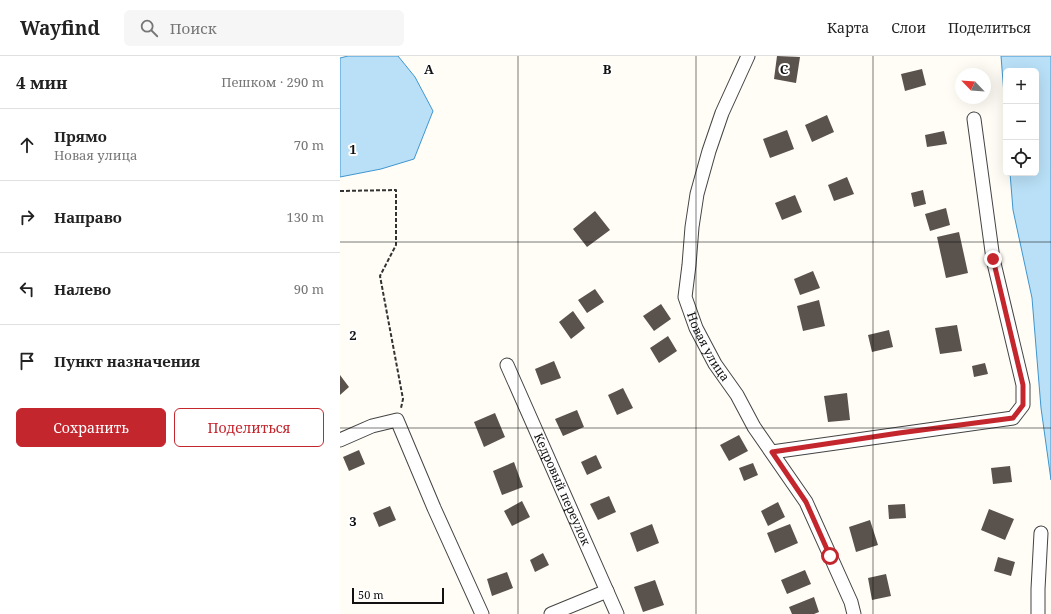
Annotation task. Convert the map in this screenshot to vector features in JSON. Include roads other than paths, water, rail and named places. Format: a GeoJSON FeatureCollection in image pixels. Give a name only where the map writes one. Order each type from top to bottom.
{"type":"FeatureCollection","features":[{"type":"Feature","properties":{"kind":"street","name":"Новая улица"},"geometry":{"type":"LineString","coordinates":[[748,56],[722,113],[709,151],[697,194],[685,297],[696,328],[715,364],[737,395],[754,427],[806,502],[851,602],[854,614]]}},
{"type":"Feature","properties":{"kind":"street"},"geometry":{"type":"LineString","coordinates":[[772,452],[1013,418],[1023,405],[1023,385],[993,259],[974,119]]}},
{"type":"Feature","properties":{"kind":"street","name":"Кедровый переулок"},"geometry":{"type":"LineString","coordinates":[[506,365],[617,614]]}},
{"type":"Feature","properties":{"kind":"street"},"geometry":{"type":"LineString","coordinates":[[340,440],[372,426],[397,420],[434,508],[482,614]]}},
{"type":"Feature","properties":{"kind":"street"},"geometry":{"type":"LineString","coordinates":[[1038,614],[1041,533]]}},
{"type":"Feature","properties":{"kind":"street"},"geometry":{"type":"LineString","coordinates":[[551,614],[607,591]]}},
{"type":"Feature","properties":{"kind":"water"},"geometry":{"type":"Polygon","coordinates":[[[348,56],[398,56],[415,77],[433,111],[414,159],[381,169],[340,177],[340,58],[348,56]]]}},
{"type":"Feature","properties":{"kind":"water"},"geometry":{"type":"Polygon","coordinates":[[[1001,56],[1051,56],[1051,480],[1041,408],[1032,298],[1013,210],[1010,176],[1039,176],[1039,68],[1003,68],[1003,82],[1001,56]]]}}]}
